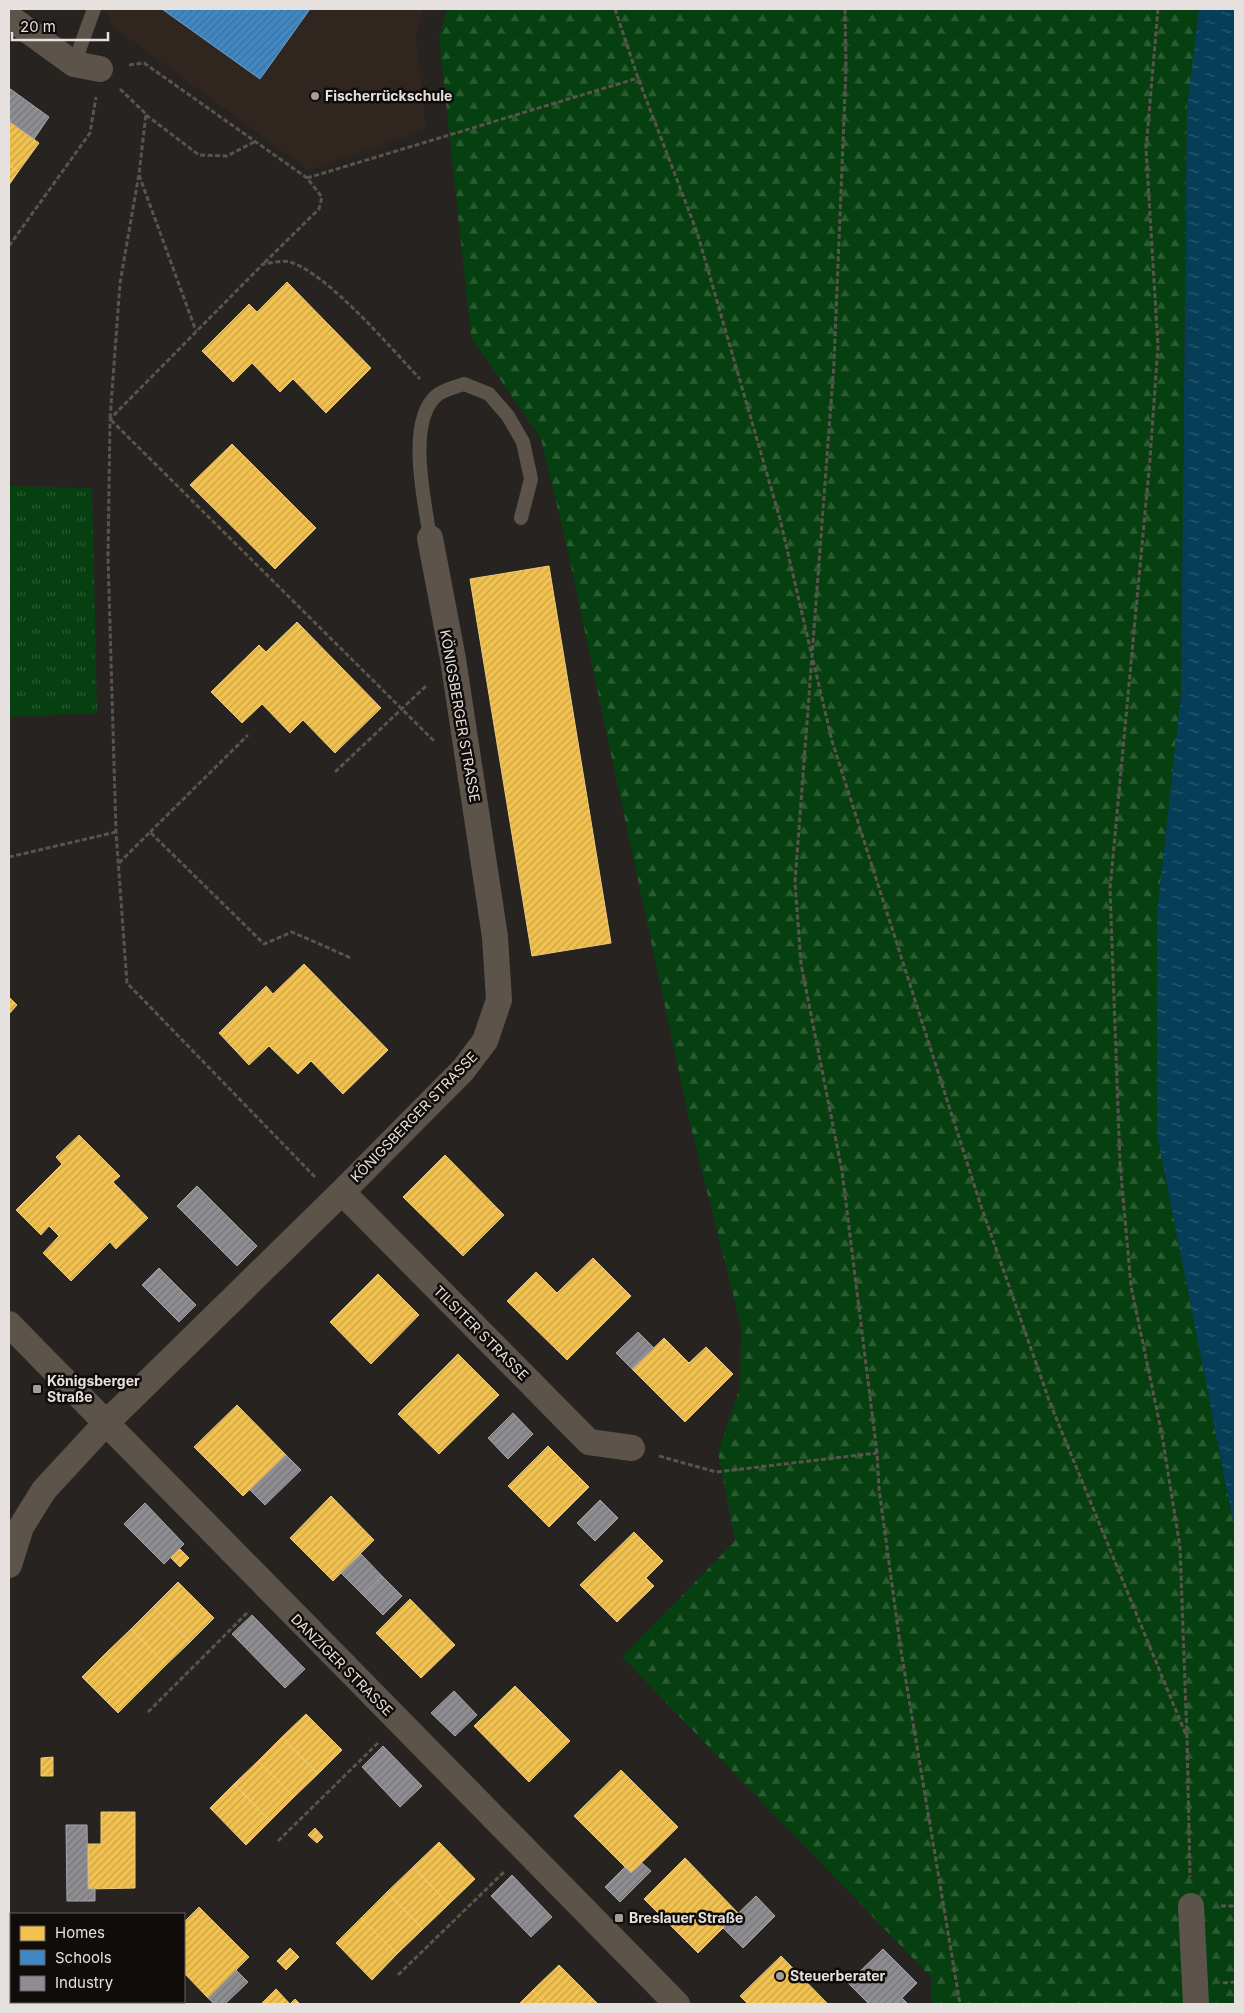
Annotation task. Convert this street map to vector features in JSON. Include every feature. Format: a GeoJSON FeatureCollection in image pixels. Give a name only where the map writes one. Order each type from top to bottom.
{"type":"FeatureCollection","features":[{"type":"Feature","properties":{"kind":"street"},"geometry":{"type":"LineString","coordinates":[[9,17],[74,64],[100,69]]}},
{"type":"Feature","properties":{"kind":"street","name":"KÖNIGSBERGER STRASSE"},"geometry":{"type":"LineString","coordinates":[[105,1424],[342,1192],[463,1070],[485,1041],[499,1000],[495,937],[453,659],[430,538]]}},
{"type":"Feature","properties":{"kind":"street","name":"TILSITER STRASSE"},"geometry":{"type":"LineString","coordinates":[[342,1192],[589,1442],[632,1448]]}},
{"type":"Feature","properties":{"kind":"street","name":"DANZIGER STRASSE"},"geometry":{"type":"LineString","coordinates":[[9,1324],[269,1591],[677,2004]]}},
{"type":"Feature","properties":{"kind":"street"},"geometry":{"type":"LineString","coordinates":[[9,1565],[21,1527],[44,1490],[105,1424]]}},
{"type":"Feature","properties":{"kind":"street"},"geometry":{"type":"LineString","coordinates":[[1191,1906],[1196,2004]]}},
{"type":"Feature","properties":{"kind":"lane"},"geometry":{"type":"LineString","coordinates":[[74,64],[94,9]]}},
{"type":"Feature","properties":{"kind":"lane"},"geometry":{"type":"LineString","coordinates":[[430,538],[418,452],[425,415],[436,395],[464,384],[489,394],[508,416],[523,442],[531,479],[521,518]]}},
{"type":"Feature","properties":{"kind":"path"},"geometry":{"type":"LineString","coordinates":[[615,9],[638,78],[697,232],[780,520],[832,741],[980,1204],[1050,1403],[1188,1738]]}},
{"type":"Feature","properties":{"kind":"path"},"geometry":{"type":"LineString","coordinates":[[845,9],[846,69],[834,363],[795,882],[801,964],[842,1171],[877,1453],[879,1489],[901,1651],[960,2004]]}},
{"type":"Feature","properties":{"kind":"path"},"geometry":{"type":"LineString","coordinates":[[1158,9],[1146,149],[1158,346],[1150,459],[1110,889],[1120,1163],[1130,1277],[1162,1435],[1180,1547],[1188,1738],[1191,1906],[1235,1906]]}},
{"type":"Feature","properties":{"kind":"path"},"geometry":{"type":"LineString","coordinates":[[110,419],[319,209],[322,197],[307,178],[144,63]]}},
{"type":"Feature","properties":{"kind":"path"},"geometry":{"type":"LineString","coordinates":[[100,69],[146,114],[199,155],[227,156],[256,141]]}},
{"type":"Feature","properties":{"kind":"path"},"geometry":{"type":"LineString","coordinates":[[9,246],[90,133],[100,69]]}},
{"type":"Feature","properties":{"kind":"path"},"geometry":{"type":"LineString","coordinates":[[307,178],[638,78]]}},
{"type":"Feature","properties":{"kind":"path"},"geometry":{"type":"LineString","coordinates":[[146,114],[139,174],[120,283],[110,419],[108,557],[116,832],[127,983],[313,1176],[342,1192]]}},
{"type":"Feature","properties":{"kind":"path"},"geometry":{"type":"LineString","coordinates":[[139,174],[196,332]]}},
{"type":"Feature","properties":{"kind":"path"},"geometry":{"type":"LineString","coordinates":[[263,264],[288,261],[311,271],[330,287],[436,395]]}},
{"type":"Feature","properties":{"kind":"path"},"geometry":{"type":"LineString","coordinates":[[110,419],[439,747]]}},
{"type":"Feature","properties":{"kind":"path"},"geometry":{"type":"LineString","coordinates":[[335,772],[402,710],[453,659]]}},
{"type":"Feature","properties":{"kind":"path"},"geometry":{"type":"LineString","coordinates":[[119,863],[248,736]]}},
{"type":"Feature","properties":{"kind":"path"},"geometry":{"type":"LineString","coordinates":[[9,858],[116,832]]}},
{"type":"Feature","properties":{"kind":"path"},"geometry":{"type":"LineString","coordinates":[[150,832],[264,944],[292,932],[351,958]]}},
{"type":"Feature","properties":{"kind":"path"},"geometry":{"type":"LineString","coordinates":[[632,1448],[716,1472],[877,1453]]}},
{"type":"Feature","properties":{"kind":"path"},"geometry":{"type":"LineString","coordinates":[[148,1712],[269,1591]]}},
{"type":"Feature","properties":{"kind":"path"},"geometry":{"type":"LineString","coordinates":[[278,1841],[399,1722]]}},
{"type":"Feature","properties":{"kind":"path"},"geometry":{"type":"LineString","coordinates":[[398,1976],[498,1877]]}},
{"type":"Feature","properties":{"kind":"shaded area","name":"Fischerrückschule"},"geometry":{"type":"Polygon","coordinates":[[[99,9],[424,9],[416,34],[426,130],[308,170],[113,27],[108,15],[99,9]]]}},
{"type":"Feature","properties":{"kind":"green space"},"geometry":{"type":"Polygon","coordinates":[[[447,9],[1199,9],[1187,107],[1181,694],[1157,914],[1157,1134],[1234,1526],[1235,2004],[931,2004],[931,1977],[622,1657],[735,1541],[718,1452],[740,1387],[741,1326],[690,1124],[566,543],[541,439],[471,337],[439,37],[447,9]]]}},
{"type":"Feature","properties":{"kind":"green space"},"geometry":{"type":"Polygon","coordinates":[[[9,486],[92,488],[97,713],[9,717],[9,486]]]}},
{"type":"Feature","properties":{"kind":"water"},"geometry":{"type":"Polygon","coordinates":[[[1199,9],[1235,9],[1235,1546],[1234,1526],[1157,1134],[1157,914],[1181,694],[1187,107],[1199,9]]]}},
{"type":"Feature","properties":{"kind":"building: Homes"},"geometry":{"type":"Polygon","coordinates":[[[9,121],[39,143],[18,172],[9,165],[9,121]]]}},
{"type":"Feature","properties":{"kind":"building: Homes"},"geometry":{"type":"Polygon","coordinates":[[[9,165],[18,172],[9,185],[9,165]]]}},
{"type":"Feature","properties":{"kind":"building: Homes"},"geometry":{"type":"Polygon","coordinates":[[[287,282],[371,368],[326,413],[293,379],[280,392],[252,363],[233,382],[202,351],[249,304],[257,312],[287,282]]]}},
{"type":"Feature","properties":{"kind":"building: Homes"},"geometry":{"type":"Polygon","coordinates":[[[232,444],[316,528],[275,569],[190,485],[232,444]]]}},
{"type":"Feature","properties":{"kind":"building: Homes"},"geometry":{"type":"Polygon","coordinates":[[[549,566],[611,943],[532,956],[470,579],[549,566]]]}},
{"type":"Feature","properties":{"kind":"building: Homes"},"geometry":{"type":"Polygon","coordinates":[[[297,622],[381,708],[335,753],[303,720],[290,733],[262,704],[242,723],[211,692],[259,645],[266,652],[297,622]]]}},
{"type":"Feature","properties":{"kind":"building: Homes"},"geometry":{"type":"Polygon","coordinates":[[[304,964],[388,1050],[343,1094],[311,1061],[298,1074],[269,1046],[249,1065],[219,1033],[266,986],[273,994],[304,964]]]}},
{"type":"Feature","properties":{"kind":"building: Homes"},"geometry":{"type":"Polygon","coordinates":[[[9,997],[17,1005],[9,1014],[9,997]]]}},
{"type":"Feature","properties":{"kind":"building: Homes"},"geometry":{"type":"Polygon","coordinates":[[[79,1135],[120,1176],[113,1182],[148,1218],[116,1249],[110,1242],[71,1281],[43,1253],[59,1236],[49,1226],[41,1235],[16,1210],[62,1164],[56,1157],[79,1135]]]}},
{"type":"Feature","properties":{"kind":"building: Homes"},"geometry":{"type":"Polygon","coordinates":[[[445,1155],[504,1215],[463,1256],[403,1197],[445,1155]]]}},
{"type":"Feature","properties":{"kind":"building: Homes"},"geometry":{"type":"Polygon","coordinates":[[[593,1258],[631,1296],[567,1360],[507,1301],[536,1272],[557,1293],[593,1258]]]}},
{"type":"Feature","properties":{"kind":"building: Homes"},"geometry":{"type":"Polygon","coordinates":[[[378,1274],[419,1315],[371,1364],[330,1322],[378,1274]]]}},
{"type":"Feature","properties":{"kind":"building: Homes"},"geometry":{"type":"Polygon","coordinates":[[[664,1338],[689,1363],[706,1347],[733,1374],[685,1422],[632,1369],[664,1338]]]}},
{"type":"Feature","properties":{"kind":"building: Homes"},"geometry":{"type":"Polygon","coordinates":[[[458,1354],[499,1395],[439,1454],[398,1414],[458,1354]]]}},
{"type":"Feature","properties":{"kind":"building: Homes"},"geometry":{"type":"Polygon","coordinates":[[[237,1405],[286,1455],[243,1496],[194,1447],[237,1405]]]}},
{"type":"Feature","properties":{"kind":"building: Homes"},"geometry":{"type":"Polygon","coordinates":[[[548,1446],[589,1487],[549,1527],[508,1486],[548,1446]]]}},
{"type":"Feature","properties":{"kind":"building: Homes"},"geometry":{"type":"Polygon","coordinates":[[[331,1496],[374,1540],[333,1581],[290,1538],[331,1496]]]}},
{"type":"Feature","properties":{"kind":"building: Homes"},"geometry":{"type":"Polygon","coordinates":[[[634,1532],[663,1561],[646,1578],[654,1586],[617,1622],[580,1585],[634,1532]]]}},
{"type":"Feature","properties":{"kind":"building: Homes"},"geometry":{"type":"Polygon","coordinates":[[[179,1548],[189,1558],[180,1567],[170,1557],[179,1548]]]}},
{"type":"Feature","properties":{"kind":"building: Homes"},"geometry":{"type":"Polygon","coordinates":[[[178,1582],[214,1618],[190,1642],[154,1606],[178,1582]]]}},
{"type":"Feature","properties":{"kind":"building: Homes"},"geometry":{"type":"Polygon","coordinates":[[[410,1599],[455,1645],[421,1678],[376,1633],[410,1599]]]}},
{"type":"Feature","properties":{"kind":"building: Homes"},"geometry":{"type":"Polygon","coordinates":[[[154,1606],[190,1642],[166,1665],[131,1629],[154,1606]]]}},
{"type":"Feature","properties":{"kind":"building: Homes"},"geometry":{"type":"Polygon","coordinates":[[[131,1629],[166,1665],[142,1689],[106,1653],[131,1629]]]}},
{"type":"Feature","properties":{"kind":"building: Homes"},"geometry":{"type":"Polygon","coordinates":[[[106,1653],[142,1689],[118,1713],[82,1677],[106,1653]]]}},
{"type":"Feature","properties":{"kind":"building: Homes"},"geometry":{"type":"Polygon","coordinates":[[[515,1686],[570,1741],[529,1782],[474,1726],[515,1686]]]}},
{"type":"Feature","properties":{"kind":"building: Homes"},"geometry":{"type":"Polygon","coordinates":[[[306,1714],[342,1750],[318,1774],[282,1737],[306,1714]]]}},
{"type":"Feature","properties":{"kind":"building: Homes"},"geometry":{"type":"Polygon","coordinates":[[[282,1737],[318,1774],[294,1797],[258,1761],[282,1737]]]}},
{"type":"Feature","properties":{"kind":"building: Homes"},"geometry":{"type":"Polygon","coordinates":[[[53,1757],[53,1776],[41,1776],[41,1758],[53,1757]]]}},
{"type":"Feature","properties":{"kind":"building: Homes"},"geometry":{"type":"Polygon","coordinates":[[[258,1761],[294,1797],[270,1821],[234,1784],[258,1761]]]}},
{"type":"Feature","properties":{"kind":"building: Homes"},"geometry":{"type":"Polygon","coordinates":[[[621,1770],[678,1827],[631,1873],[574,1816],[621,1770]]]}},
{"type":"Feature","properties":{"kind":"building: Homes"},"geometry":{"type":"Polygon","coordinates":[[[234,1784],[270,1821],[246,1845],[210,1808],[234,1784]]]}},
{"type":"Feature","properties":{"kind":"building: Homes"},"geometry":{"type":"Polygon","coordinates":[[[101,1812],[135,1812],[135,1888],[88,1889],[88,1844],[101,1844],[101,1812]]]}},
{"type":"Feature","properties":{"kind":"building: Homes"},"geometry":{"type":"Polygon","coordinates":[[[315,1828],[323,1837],[317,1843],[308,1835],[315,1828]]]}},
{"type":"Feature","properties":{"kind":"building: Homes"},"geometry":{"type":"Polygon","coordinates":[[[439,1842],[475,1879],[449,1904],[413,1867],[439,1842]]]}},
{"type":"Feature","properties":{"kind":"building: Homes"},"geometry":{"type":"Polygon","coordinates":[[[685,1858],[738,1913],[698,1953],[644,1899],[685,1858]]]}},
{"type":"Feature","properties":{"kind":"building: Homes"},"geometry":{"type":"Polygon","coordinates":[[[413,1867],[449,1904],[423,1929],[387,1892],[413,1867]]]}},
{"type":"Feature","properties":{"kind":"building: Homes"},"geometry":{"type":"Polygon","coordinates":[[[387,1892],[423,1929],[397,1954],[361,1918],[387,1892]]]}},
{"type":"Feature","properties":{"kind":"building: Homes"},"geometry":{"type":"Polygon","coordinates":[[[199,1907],[249,1957],[208,1998],[185,1974],[185,1921],[199,1907]]]}},
{"type":"Feature","properties":{"kind":"building: Homes"},"geometry":{"type":"Polygon","coordinates":[[[361,1918],[397,1954],[372,1980],[336,1943],[361,1918]]]}},
{"type":"Feature","properties":{"kind":"building: Homes"},"geometry":{"type":"Polygon","coordinates":[[[290,1948],[299,1957],[286,1970],[277,1961],[290,1948]]]}},
{"type":"Feature","properties":{"kind":"building: Homes","name":"Steuerberater"},"geometry":{"type":"Polygon","coordinates":[[[781,1956],[828,2004],[748,2004],[740,1996],[781,1956]]]}},
{"type":"Feature","properties":{"kind":"building: Homes"},"geometry":{"type":"Polygon","coordinates":[[[559,1965],[598,2004],[547,2004],[533,1990],[559,1965]]]}},
{"type":"Feature","properties":{"kind":"building: Homes"},"geometry":{"type":"Polygon","coordinates":[[[276,1989],[290,2004],[261,2004],[276,1989]]]}},
{"type":"Feature","properties":{"kind":"building: Homes"},"geometry":{"type":"Polygon","coordinates":[[[533,1990],[547,2004],[519,2004],[533,1990]]]}},
{"type":"Feature","properties":{"kind":"building: Homes"},"geometry":{"type":"Polygon","coordinates":[[[295,1999],[300,2004],[290,2004],[295,1999]]]}},
{"type":"Feature","properties":{"kind":"building: Schools"},"geometry":{"type":"Polygon","coordinates":[[[162,9],[310,9],[260,79],[162,9]]]}},
{"type":"Feature","properties":{"kind":"building: Industry"},"geometry":{"type":"Polygon","coordinates":[[[9,88],[49,117],[34,139],[9,121],[9,88]]]}},
{"type":"Feature","properties":{"kind":"building: Industry"},"geometry":{"type":"Polygon","coordinates":[[[197,1186],[257,1246],[237,1266],[177,1206],[197,1186]]]}},
{"type":"Feature","properties":{"kind":"building: Industry"},"geometry":{"type":"Polygon","coordinates":[[[159,1268],[196,1305],[179,1322],[142,1285],[159,1268]]]}},
{"type":"Feature","properties":{"kind":"building: Industry"},"geometry":{"type":"Polygon","coordinates":[[[638,1332],[654,1348],[632,1369],[616,1353],[638,1332]]]}},
{"type":"Feature","properties":{"kind":"building: Industry"},"geometry":{"type":"Polygon","coordinates":[[[513,1413],[533,1434],[508,1459],[488,1438],[513,1413]]]}},
{"type":"Feature","properties":{"kind":"building: Industry"},"geometry":{"type":"Polygon","coordinates":[[[286,1455],[301,1470],[265,1505],[250,1490],[286,1455]]]}},
{"type":"Feature","properties":{"kind":"building: Industry"},"geometry":{"type":"Polygon","coordinates":[[[600,1500],[618,1518],[595,1541],[577,1523],[600,1500]]]}},
{"type":"Feature","properties":{"kind":"building: Industry"},"geometry":{"type":"Polygon","coordinates":[[[145,1503],[184,1544],[164,1564],[124,1524],[145,1503]]]}},
{"type":"Feature","properties":{"kind":"building: Industry"},"geometry":{"type":"Polygon","coordinates":[[[361,1554],[382,1576],[363,1595],[341,1573],[361,1554]]]}},
{"type":"Feature","properties":{"kind":"building: Industry"},"geometry":{"type":"Polygon","coordinates":[[[382,1576],[402,1596],[383,1615],[363,1595],[382,1576]]]}},
{"type":"Feature","properties":{"kind":"building: Industry"},"geometry":{"type":"Polygon","coordinates":[[[252,1615],[305,1669],[285,1688],[232,1634],[252,1615]]]}},
{"type":"Feature","properties":{"kind":"building: Industry"},"geometry":{"type":"Polygon","coordinates":[[[454,1691],[477,1715],[455,1736],[431,1713],[454,1691]]]}},
{"type":"Feature","properties":{"kind":"building: Industry"},"geometry":{"type":"Polygon","coordinates":[[[383,1746],[422,1786],[400,1807],[362,1767],[383,1746]]]}},
{"type":"Feature","properties":{"kind":"building: Industry"},"geometry":{"type":"Polygon","coordinates":[[[66,1825],[87,1825],[88,1889],[95,1889],[95,1901],[67,1901],[66,1825]]]}},
{"type":"Feature","properties":{"kind":"building: Industry"},"geometry":{"type":"Polygon","coordinates":[[[642,1863],[651,1871],[620,1902],[605,1887],[625,1867],[631,1873],[642,1863]]]}},
{"type":"Feature","properties":{"kind":"building: Industry"},"geometry":{"type":"Polygon","coordinates":[[[512,1875],[552,1917],[531,1937],[491,1896],[512,1875]]]}},
{"type":"Feature","properties":{"kind":"building: Industry"},"geometry":{"type":"Polygon","coordinates":[[[756,1896],[775,1916],[743,1948],[723,1928],[756,1896]]]}},
{"type":"Feature","properties":{"kind":"building: Industry"},"geometry":{"type":"Polygon","coordinates":[[[883,1949],[917,1983],[902,1998],[908,2004],[869,2004],[848,1983],[883,1949]]]}},
{"type":"Feature","properties":{"kind":"building: Industry"},"geometry":{"type":"Polygon","coordinates":[[[236,1970],[248,1982],[225,2004],[214,2004],[208,1998],[236,1970]]]}},
{"type":"Feature","properties":{"kind":"place","name":"Fischerrückschule"},"geometry":{"type":"Point","coordinates":[315,96]}},
{"type":"Feature","properties":{"kind":"place","name":"Königsberger Straße"},"geometry":{"type":"Point","coordinates":[37,1389]}},
{"type":"Feature","properties":{"kind":"place","name":"Breslauer Straße"},"geometry":{"type":"Point","coordinates":[619,1918]}},
{"type":"Feature","properties":{"kind":"place","name":"Steuerberater"},"geometry":{"type":"Point","coordinates":[780,1976]}}]}
